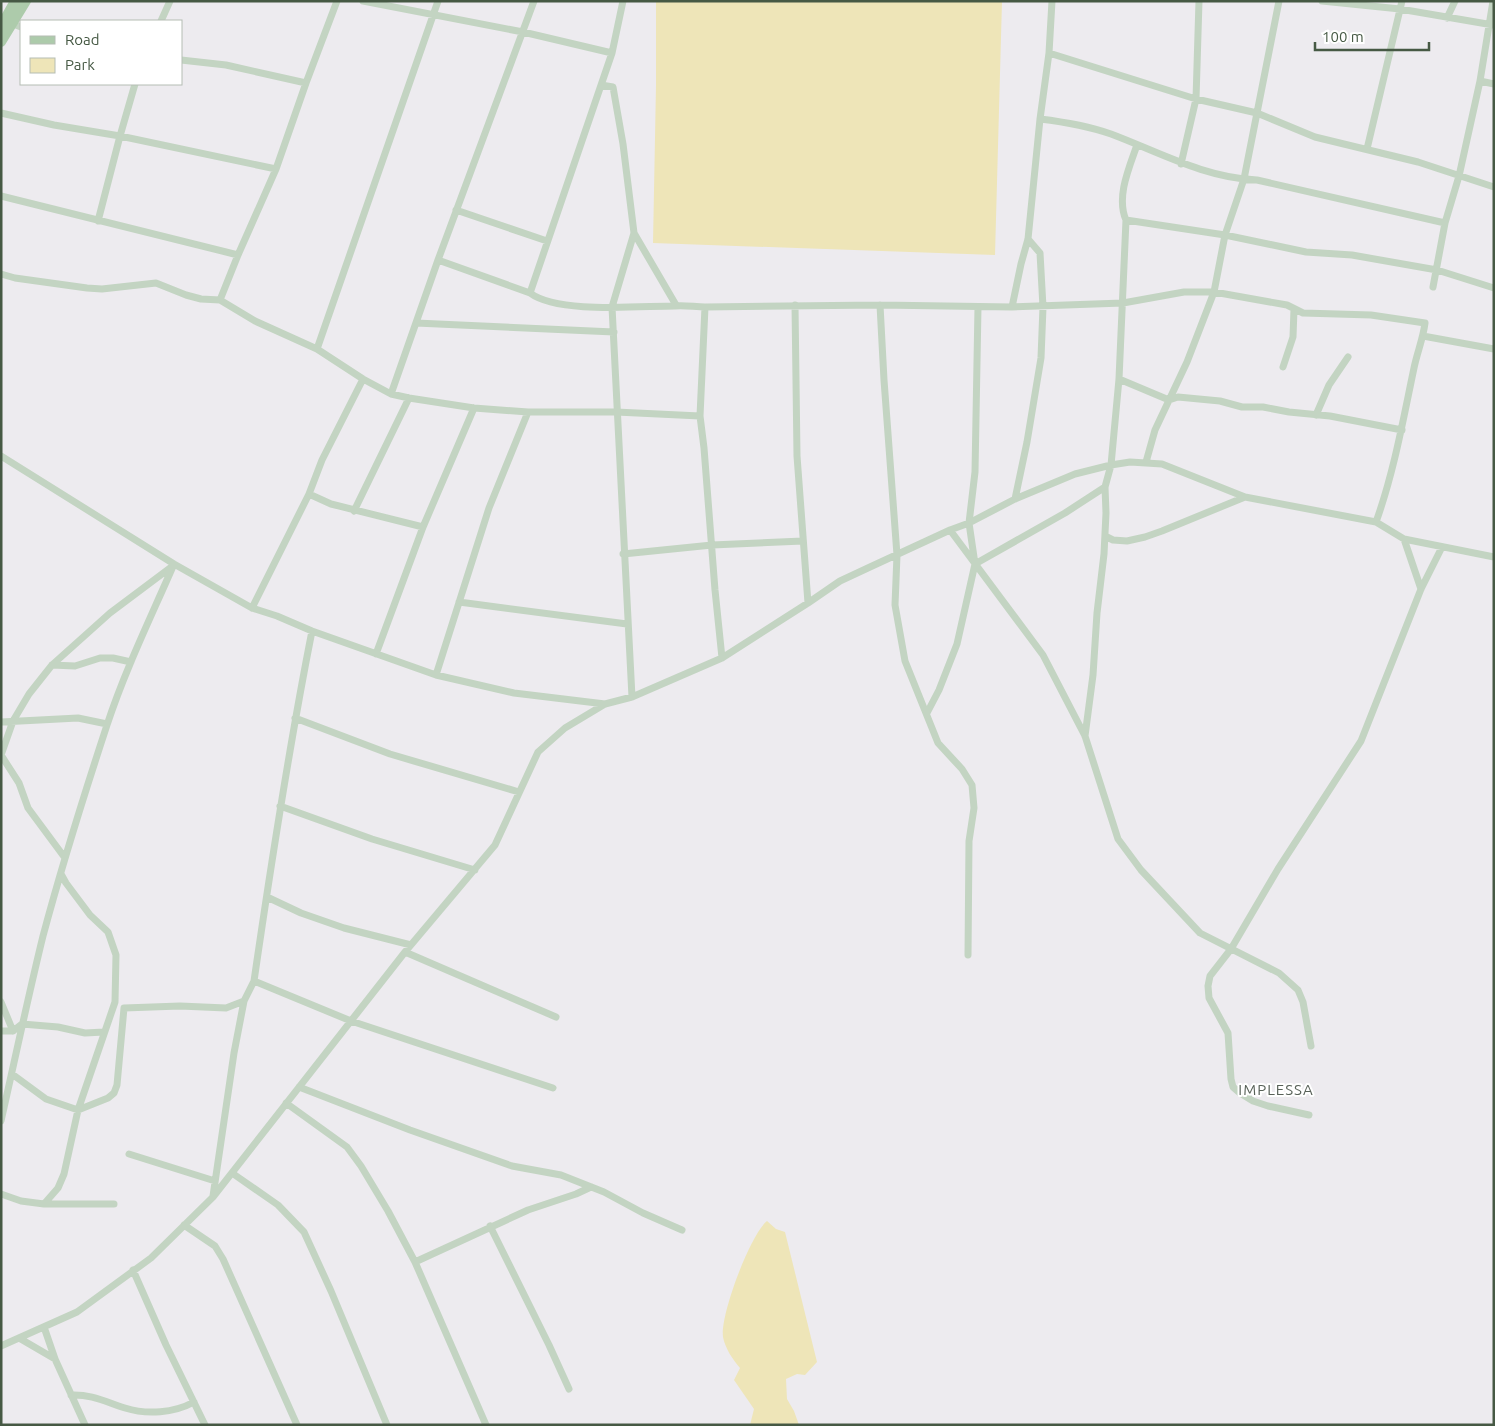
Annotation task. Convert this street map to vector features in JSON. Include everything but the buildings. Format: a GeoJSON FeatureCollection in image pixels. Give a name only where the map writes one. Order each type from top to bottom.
{"type":"FeatureCollection","features":[{"type":"Feature","properties":{"kind":"main road"},"geometry":{"type":"LineString","coordinates":[[1,26],[15,1]]}},
{"type":"Feature","properties":{"kind":"main road"},"geometry":{"type":"LineString","coordinates":[[1,42],[17,26],[26,1]]}},
{"type":"Feature","properties":{"kind":"street"},"geometry":{"type":"LineString","coordinates":[[161,20],[170,1]]}},
{"type":"Feature","properties":{"kind":"street"},"geometry":{"type":"LineString","coordinates":[[220,300],[276,169],[337,1]]}},
{"type":"Feature","properties":{"kind":"street"},"geometry":{"type":"LineString","coordinates":[[363,1],[523,32],[612,52]]}},
{"type":"Feature","properties":{"kind":"street"},"geometry":{"type":"LineString","coordinates":[[317,349],[438,1]]}},
{"type":"Feature","properties":{"kind":"street"},"geometry":{"type":"LineString","coordinates":[[391,394],[456,210],[534,1]]}},
{"type":"Feature","properties":{"kind":"street"},"geometry":{"type":"LineString","coordinates":[[530,293],[612,52],[623,1]]}},
{"type":"Feature","properties":{"kind":"street"},"geometry":{"type":"LineString","coordinates":[[1012,307],[1028,238],[1049,53],[1052,1]]}},
{"type":"Feature","properties":{"kind":"street"},"geometry":{"type":"LineString","coordinates":[[1181,164],[1196,99],[1198,1]]}},
{"type":"Feature","properties":{"kind":"street"},"geometry":{"type":"LineString","coordinates":[[1146,462],[1155,430],[1190,354],[1214,292],[1225,235],[1244,180],[1279,1]]}},
{"type":"Feature","properties":{"kind":"street"},"geometry":{"type":"LineString","coordinates":[[1322,1],[1400,9],[1492,24]]}},
{"type":"Feature","properties":{"kind":"street"},"geometry":{"type":"LineString","coordinates":[[1367,149],[1402,1]]}},
{"type":"Feature","properties":{"kind":"street"},"geometry":{"type":"LineString","coordinates":[[1447,18],[1455,1]]}},
{"type":"Feature","properties":{"kind":"street"},"geometry":{"type":"LineString","coordinates":[[1433,286],[1445,223],[1459,176],[1480,81],[1492,24],[1494,1]]}},
{"type":"Feature","properties":{"kind":"street"},"geometry":{"type":"LineString","coordinates":[[1049,53],[1196,99],[1257,113],[1315,137],[1418,162],[1494,187]]}},
{"type":"Feature","properties":{"kind":"street"},"geometry":{"type":"LineString","coordinates":[[182,60],[226,65],[306,83]]}},
{"type":"Feature","properties":{"kind":"street"},"geometry":{"type":"LineString","coordinates":[[1480,81],[1494,84]]}},
{"type":"Feature","properties":{"kind":"street"},"geometry":{"type":"LineString","coordinates":[[98,220],[135,85]]}},
{"type":"Feature","properties":{"kind":"street"},"geometry":{"type":"LineString","coordinates":[[601,85],[613,87],[623,144],[634,233],[676,306]]}},
{"type":"Feature","properties":{"kind":"street"},"geometry":{"type":"LineString","coordinates":[[1,112],[54,125],[120,136],[276,169]]}},
{"type":"Feature","properties":{"kind":"street"},"geometry":{"type":"LineString","coordinates":[[1040,119],[1080,124],[1111,134],[1181,164],[1244,180],[1257,180],[1445,223]]}},
{"type":"Feature","properties":{"kind":"street"},"geometry":{"type":"LineString","coordinates":[[1085,736],[1093,675],[1105,536],[1105,487],[1110,465],[1118,379],[1126,220],[1122,205],[1128,170],[1136,145]]}},
{"type":"Feature","properties":{"kind":"street"},"geometry":{"type":"LineString","coordinates":[[1,196],[238,255]]}},
{"type":"Feature","properties":{"kind":"street"},"geometry":{"type":"LineString","coordinates":[[456,210],[547,241]]}},
{"type":"Feature","properties":{"kind":"street"},"geometry":{"type":"LineString","coordinates":[[1126,220],[1225,235],[1306,252],[1352,255],[1436,270],[1494,288]]}},
{"type":"Feature","properties":{"kind":"street"},"geometry":{"type":"LineString","coordinates":[[632,697],[623,554],[612,307],[634,233]]}},
{"type":"Feature","properties":{"kind":"street"},"geometry":{"type":"LineString","coordinates":[[1015,498],[1027,442],[1041,358],[1043,307],[1040,253],[1028,238]]}},
{"type":"Feature","properties":{"kind":"street"},"geometry":{"type":"LineString","coordinates":[[438,260],[530,293],[538,299],[550,303],[612,307],[795,305],[1043,307],[1123,304],[1184,292],[1214,292],[1287,305],[1303,313],[1371,315],[1425,323],[1414,365],[1402,430],[1388,486],[1376,522]]}},
{"type":"Feature","properties":{"kind":"street"},"geometry":{"type":"LineString","coordinates":[[1,274],[15,278],[102,289],[156,283],[201,299],[220,300],[255,321],[317,349],[363,380],[391,394],[409,398],[474,408],[528,412],[616,412],[700,416]]}},
{"type":"Feature","properties":{"kind":"street"},"geometry":{"type":"LineString","coordinates":[[795,305],[797,456],[808,603]]}},
{"type":"Feature","properties":{"kind":"street"},"geometry":{"type":"LineString","coordinates":[[880,305],[897,555],[895,605],[905,661],[938,743],[962,769],[972,785],[974,808],[969,842],[968,955]]}},
{"type":"Feature","properties":{"kind":"street"},"geometry":{"type":"LineString","coordinates":[[705,307],[700,416],[722,658]]}},
{"type":"Feature","properties":{"kind":"street"},"geometry":{"type":"LineString","coordinates":[[927,713],[939,690],[957,644],[975,564],[970,523],[975,472],[978,307]]}},
{"type":"Feature","properties":{"kind":"street"},"geometry":{"type":"LineString","coordinates":[[1283,367],[1293,337],[1294,308]]}},
{"type":"Feature","properties":{"kind":"street"},"geometry":{"type":"LineString","coordinates":[[416,323],[614,332]]}},
{"type":"Feature","properties":{"kind":"street"},"geometry":{"type":"LineString","coordinates":[[1423,336],[1494,349]]}},
{"type":"Feature","properties":{"kind":"street"},"geometry":{"type":"LineString","coordinates":[[1316,415],[1329,384],[1348,357]]}},
{"type":"Feature","properties":{"kind":"street"},"geometry":{"type":"LineString","coordinates":[[1118,379],[1169,400],[1178,397],[1220,401],[1242,407],[1263,407],[1352,419],[1402,430]]}},
{"type":"Feature","properties":{"kind":"street"},"geometry":{"type":"LineString","coordinates":[[252,608],[310,494],[322,460],[363,380]]}},
{"type":"Feature","properties":{"kind":"street"},"geometry":{"type":"LineString","coordinates":[[354,511],[409,398]]}},
{"type":"Feature","properties":{"kind":"street"},"geometry":{"type":"LineString","coordinates":[[376,654],[423,527],[474,408]]}},
{"type":"Feature","properties":{"kind":"street"},"geometry":{"type":"LineString","coordinates":[[436,675],[489,508],[528,412]]}},
{"type":"Feature","properties":{"kind":"street"},"geometry":{"type":"LineString","coordinates":[[1,456],[174,564],[252,608],[436,675],[514,693],[605,704]]}},
{"type":"Feature","properties":{"kind":"street"},"geometry":{"type":"LineString","coordinates":[[1,1346],[77,1312],[150,1258],[213,1197],[406,952],[494,845],[538,752],[565,728],[605,704],[632,697],[722,658],[840,581],[950,530],[970,523],[1015,498],[1075,474],[1110,465],[1146,462],[1170,467],[1245,497],[1376,522],[1404,539],[1494,557]]}},
{"type":"Feature","properties":{"kind":"street"},"geometry":{"type":"LineString","coordinates":[[975,564],[1065,514],[1105,487]]}},
{"type":"Feature","properties":{"kind":"street"},"geometry":{"type":"LineString","coordinates":[[310,494],[331,504],[354,511],[423,527]]}},
{"type":"Feature","properties":{"kind":"street"},"geometry":{"type":"LineString","coordinates":[[1105,536],[1113,540],[1127,541],[1145,537],[1162,532],[1245,497]]}},
{"type":"Feature","properties":{"kind":"street"},"geometry":{"type":"LineString","coordinates":[[950,530],[1043,655],[1085,736],[1118,839],[1141,870],[1200,933],[1279,974],[1298,990],[1303,1002],[1311,1046]]}},
{"type":"Feature","properties":{"kind":"street"},"geometry":{"type":"LineString","coordinates":[[1404,539],[1421,589]]}},
{"type":"Feature","properties":{"kind":"street"},"geometry":{"type":"LineString","coordinates":[[623,554],[712,545],[803,541]]}},
{"type":"Feature","properties":{"kind":"street"},"geometry":{"type":"LineString","coordinates":[[1309,1115],[1253,1101],[1233,1087],[1228,1033],[1209,998],[1208,986],[1210,976],[1231,949],[1278,869],[1360,741],[1421,589],[1442,547]]}},
{"type":"Feature","properties":{"kind":"street"},"geometry":{"type":"LineString","coordinates":[[1,1121],[43,936],[65,858],[107,724],[131,662],[174,564]]}},
{"type":"Feature","properties":{"kind":"street"},"geometry":{"type":"LineString","coordinates":[[65,858],[28,808],[19,783],[1,755],[14,721],[29,694],[52,665],[110,613],[174,564]]}},
{"type":"Feature","properties":{"kind":"street"},"geometry":{"type":"LineString","coordinates":[[459,602],[627,624]]}},
{"type":"Feature","properties":{"kind":"street"},"geometry":{"type":"LineString","coordinates":[[213,1197],[234,1053],[244,1001],[254,981],[280,806],[312,631]]}},
{"type":"Feature","properties":{"kind":"street"},"geometry":{"type":"LineString","coordinates":[[52,665],[76,666],[100,658],[113,658],[131,662]]}},
{"type":"Feature","properties":{"kind":"street"},"geometry":{"type":"LineString","coordinates":[[1,722],[78,718],[107,724]]}},
{"type":"Feature","properties":{"kind":"street"},"geometry":{"type":"LineString","coordinates":[[295,718],[390,754],[519,792]]}},
{"type":"Feature","properties":{"kind":"street"},"geometry":{"type":"LineString","coordinates":[[280,806],[372,839],[475,870]]}},
{"type":"Feature","properties":{"kind":"street"},"geometry":{"type":"LineString","coordinates":[[44,1204],[58,1188],[64,1174],[78,1110],[115,1002],[116,955],[114,943],[108,932],[90,915],[66,884],[61,874]]}},
{"type":"Feature","properties":{"kind":"street"},"geometry":{"type":"LineString","coordinates":[[266,897],[301,914],[344,928],[412,945]]}},
{"type":"Feature","properties":{"kind":"street"},"geometry":{"type":"LineString","coordinates":[[406,952],[556,1016]]}},
{"type":"Feature","properties":{"kind":"street"},"geometry":{"type":"LineString","coordinates":[[254,981],[351,1021],[553,1088]]}},
{"type":"Feature","properties":{"kind":"street"},"geometry":{"type":"LineString","coordinates":[[115,1002],[124,1008],[180,1006],[226,1008],[244,1001]]}},
{"type":"Feature","properties":{"kind":"street"},"geometry":{"type":"LineString","coordinates":[[1,1002],[13,1031]]}},
{"type":"Feature","properties":{"kind":"street"},"geometry":{"type":"LineString","coordinates":[[12,1074],[46,1099],[78,1110],[108,1098],[114,1093],[117,1085],[124,1008]]}},
{"type":"Feature","properties":{"kind":"street"},"geometry":{"type":"LineString","coordinates":[[1,1031],[13,1031],[22,1024],[58,1027],[86,1033],[104,1032]]}},
{"type":"Feature","properties":{"kind":"street"},"geometry":{"type":"LineString","coordinates":[[299,1087],[410,1130],[512,1166],[561,1175],[591,1186],[643,1213],[682,1230]]}},
{"type":"Feature","properties":{"kind":"street"},"geometry":{"type":"LineString","coordinates":[[286,1103],[334,1137],[354,1155],[388,1211],[415,1262],[486,1425]]}},
{"type":"Feature","properties":{"kind":"street"},"geometry":{"type":"LineString","coordinates":[[129,1154],[215,1181]]}},
{"type":"Feature","properties":{"kind":"street"},"geometry":{"type":"LineString","coordinates":[[232,1173],[278,1206],[304,1232],[387,1425]]}},
{"type":"Feature","properties":{"kind":"street"},"geometry":{"type":"LineString","coordinates":[[415,1262],[490,1226],[528,1210],[576,1194],[591,1186]]}},
{"type":"Feature","properties":{"kind":"street"},"geometry":{"type":"LineString","coordinates":[[1,1194],[21,1201],[44,1204],[114,1204]]}},
{"type":"Feature","properties":{"kind":"street"},"geometry":{"type":"LineString","coordinates":[[184,1225],[215,1246],[223,1258],[297,1425]]}},
{"type":"Feature","properties":{"kind":"street"},"geometry":{"type":"LineString","coordinates":[[490,1226],[541,1328],[568,1389]]}},
{"type":"Feature","properties":{"kind":"street"},"geometry":{"type":"LineString","coordinates":[[133,1270],[204,1425]]}},
{"type":"Feature","properties":{"kind":"street"},"geometry":{"type":"LineString","coordinates":[[44,1327],[55,1358],[85,1425]]}},
{"type":"Feature","properties":{"kind":"street"},"geometry":{"type":"LineString","coordinates":[[19,1338],[55,1358]]}},
{"type":"Feature","properties":{"kind":"street"},"geometry":{"type":"LineString","coordinates":[[71,1395],[84,1394],[137,1411],[177,1410],[194,1402]]}},
{"type":"Feature","properties":{"kind":"green space"},"geometry":{"type":"Polygon","coordinates":[[[656,1],[1002,1],[995,255],[653,243],[656,1]]]}},
{"type":"Feature","properties":{"kind":"green space"},"geometry":{"type":"Polygon","coordinates":[[[767,1221],[776,1229],[785,1232],[817,1362],[805,1375],[797,1374],[786,1379],[787,1399],[799,1425],[750,1425],[754,1409],[734,1380],[740,1368],[730,1354],[723,1337],[723,1326],[731,1294],[745,1258],[760,1229],[767,1221]]]}},
{"type":"Feature","properties":{"kind":"district","name":"IMPLESSA"},"geometry":{"type":"Point","coordinates":[1276,1089]}}]}
